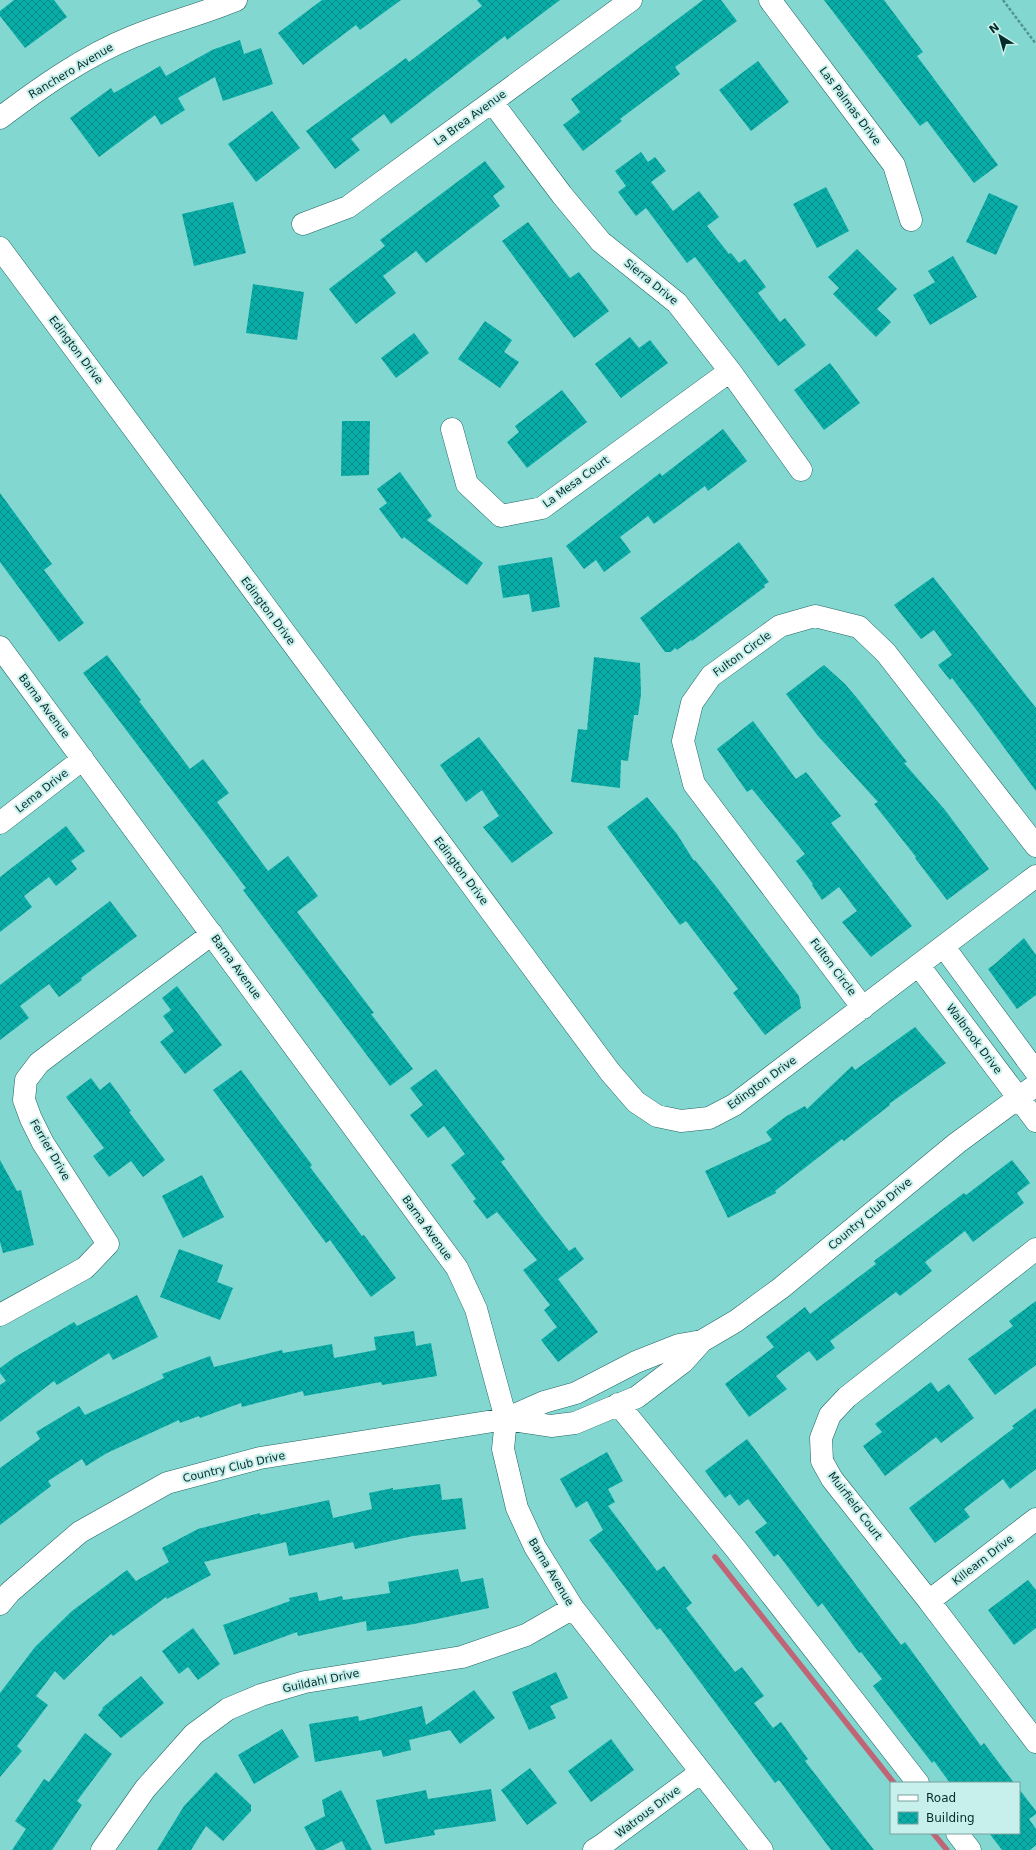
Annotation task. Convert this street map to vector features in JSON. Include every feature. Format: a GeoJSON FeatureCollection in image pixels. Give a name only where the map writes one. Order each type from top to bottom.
{"type":"FeatureCollection","features":[{"type":"Feature","properties":{"kind":"street","name":"Ranchero Avenue"},"geometry":{"type":"LineString","coordinates":[[0,118],[30,95],[105,49],[133,36],[236,0]]}},
{"type":"Feature","properties":{"kind":"street","name":"La Brea Avenue"},"geometry":{"type":"LineString","coordinates":[[303,224],[348,207],[631,0]]}},
{"type":"Feature","properties":{"kind":"street","name":"Las Palmas Drive"},"geometry":{"type":"LineString","coordinates":[[770,0],[894,165],[911,220]]}},
{"type":"Feature","properties":{"kind":"street","name":"Sierra Drive"},"geometry":{"type":"LineString","coordinates":[[492,102],[562,195],[601,242],[677,303],[730,371],[801,470]]}},
{"type":"Feature","properties":{"kind":"street","name":"Edington Drive"},"geometry":{"type":"LineString","coordinates":[[0,248],[610,1072],[636,1102],[657,1116],[681,1121],[709,1118],[734,1105],[1036,876]]}},
{"type":"Feature","properties":{"kind":"street","name":"La Mesa Court"},"geometry":{"type":"LineString","coordinates":[[452,429],[466,484],[501,516],[542,508],[730,371]]}},
{"type":"Feature","properties":{"kind":"street","name":"Fulton Circle"},"geometry":{"type":"LineString","coordinates":[[863,1008],[694,784],[683,741],[692,703],[711,676],[780,626],[815,616],[859,627],[886,653],[1036,846]]}},
{"type":"Feature","properties":{"kind":"street","name":"Barna Avenue"},"geometry":{"type":"LineString","coordinates":[[0,647],[456,1268],[476,1309],[506,1419],[503,1449],[517,1508],[535,1548],[573,1608],[762,1850]]}},
{"type":"Feature","properties":{"kind":"street","name":"Lema Drive"},"geometry":{"type":"LineString","coordinates":[[0,823],[83,759]]}},
{"type":"Feature","properties":{"kind":"street","name":"Ferrier Drive"},"geometry":{"type":"LineString","coordinates":[[0,1315],[86,1268],[108,1244],[43,1143],[31,1119],[24,1100],[26,1080],[39,1064],[56,1050],[212,934]]}},
{"type":"Feature","properties":{"kind":"street"},"geometry":{"type":"LineString","coordinates":[[944,947],[1036,1072]]}},
{"type":"Feature","properties":{"kind":"street","name":"Walbrook Drive"},"geometry":{"type":"LineString","coordinates":[[919,966],[1028,1110]]}},
{"type":"Feature","properties":{"kind":"street"},"geometry":{"type":"LineString","coordinates":[[957,1017],[982,999]]}},
{"type":"Feature","properties":{"kind":"street","name":"Country Club Drive"},"geometry":{"type":"LineString","coordinates":[[506,1419],[551,1426],[575,1423],[637,1397],[683,1362],[702,1341],[736,1321],[781,1288],[957,1143],[1028,1110],[1036,1085]]}},
{"type":"Feature","properties":{"kind":"street","name":"Muirfield Court"},"geometry":{"type":"LineString","coordinates":[[1036,1249],[847,1397],[830,1415],[821,1438],[822,1461],[832,1479],[929,1601],[1036,1742]]}},
{"type":"Feature","properties":{"kind":"street","name":"Country Club Drive"},"geometry":{"type":"LineString","coordinates":[[0,1604],[10,1592],[80,1532],[167,1483],[260,1458],[506,1419],[544,1402],[576,1393],[636,1362],[679,1345],[702,1341]]}},
{"type":"Feature","properties":{"kind":"street"},"geometry":{"type":"LineString","coordinates":[[618,1404],[735,1548],[917,1782]]}},
{"type":"Feature","properties":{"kind":"street","name":"Killearn Drive"},"geometry":{"type":"LineString","coordinates":[[929,1601],[1036,1519]]}},
{"type":"Feature","properties":{"kind":"street","name":"Guildahl Drive"},"geometry":{"type":"LineString","coordinates":[[102,1850],[145,1789],[194,1734],[228,1709],[261,1695],[304,1682],[462,1657],[526,1635],[573,1608]]}},
{"type":"Feature","properties":{"kind":"street","name":"Watrous Drive"},"geometry":{"type":"LineString","coordinates":[[594,1850],[602,1846],[701,1772]]}},
{"type":"Feature","properties":{"kind":"street"},"geometry":{"type":"LineString","coordinates":[[958,1834],[970,1850]]}},
{"type":"Feature","properties":{"kind":"path"},"geometry":{"type":"LineString","coordinates":[[1004,0],[1036,44]]}},
{"type":"Feature","properties":{"kind":"building"},"geometry":{"type":"Polygon","coordinates":[[[14,0],[54,0],[67,17],[25,48],[0,16],[0,11],[14,0]]]}},
{"type":"Feature","properties":{"kind":"building"},"geometry":{"type":"Polygon","coordinates":[[[322,0],[401,0],[360,30],[356,25],[303,65],[278,33],[322,0]]]}},
{"type":"Feature","properties":{"kind":"building"},"geometry":{"type":"Polygon","coordinates":[[[477,0],[560,0],[507,40],[505,36],[391,124],[384,114],[351,139],[360,150],[335,169],[306,131],[406,58],[409,62],[482,6],[477,0]]]}},
{"type":"Feature","properties":{"kind":"building"},"geometry":{"type":"Polygon","coordinates":[[[703,0],[721,0],[737,21],[675,67],[680,74],[620,119],[622,121],[583,151],[563,125],[580,112],[571,99],[703,0]]]}},
{"type":"Feature","properties":{"kind":"building"},"geometry":{"type":"Polygon","coordinates":[[[824,0],[884,0],[923,52],[917,56],[998,165],[974,183],[927,121],[920,126],[824,0]]]}},
{"type":"Feature","properties":{"kind":"building"},"geometry":{"type":"Polygon","coordinates":[[[240,40],[244,54],[261,48],[273,84],[223,101],[215,77],[178,98],[185,110],[161,125],[155,115],[99,157],[70,118],[111,88],[114,93],[160,66],[166,76],[212,50],[240,40]]]}},
{"type":"Feature","properties":{"kind":"building"},"geometry":{"type":"Polygon","coordinates":[[[758,61],[789,102],[751,131],[719,90],[758,61]]]}},
{"type":"Feature","properties":{"kind":"building"},"geometry":{"type":"Polygon","coordinates":[[[272,111],[300,148],[256,182],[228,144],[272,111]]]}},
{"type":"Feature","properties":{"kind":"building"},"geometry":{"type":"Polygon","coordinates":[[[641,152],[648,162],[655,157],[666,171],[651,182],[673,211],[699,191],[719,217],[707,226],[729,254],[731,253],[739,263],[745,259],[766,287],[758,293],[780,322],[785,318],[806,345],[778,366],[695,257],[687,263],[646,208],[636,216],[618,192],[626,186],[615,171],[641,152]]]}},
{"type":"Feature","properties":{"kind":"building"},"geometry":{"type":"Polygon","coordinates":[[[485,161],[505,187],[493,196],[500,206],[426,263],[416,251],[383,276],[396,293],[356,324],[329,289],[385,246],[380,240],[485,161]]]}},
{"type":"Feature","properties":{"kind":"building"},"geometry":{"type":"Polygon","coordinates":[[[826,187],[849,231],[817,248],[793,204],[826,187]]]}},
{"type":"Feature","properties":{"kind":"building"},"geometry":{"type":"Polygon","coordinates":[[[989,193],[1018,206],[996,255],[966,242],[989,193]]]}},
{"type":"Feature","properties":{"kind":"building"},"geometry":{"type":"Polygon","coordinates":[[[233,202],[246,253],[194,266],[182,214],[233,202]]]}},
{"type":"Feature","properties":{"kind":"building"},"geometry":{"type":"Polygon","coordinates":[[[528,222],[570,278],[579,272],[609,311],[574,338],[502,241],[528,222]]]}},
{"type":"Feature","properties":{"kind":"building"},"geometry":{"type":"Polygon","coordinates":[[[857,249],[897,289],[877,309],[891,322],[876,337],[833,294],[839,288],[828,277],[857,249]]]}},
{"type":"Feature","properties":{"kind":"building"},"geometry":{"type":"Polygon","coordinates":[[[953,256],[977,297],[930,325],[913,295],[935,282],[928,271],[953,256]]]}},
{"type":"Feature","properties":{"kind":"building"},"geometry":{"type":"Polygon","coordinates":[[[253,284],[304,292],[297,340],[246,333],[253,284]]]}},
{"type":"Feature","properties":{"kind":"building"},"geometry":{"type":"Polygon","coordinates":[[[485,321],[512,340],[504,352],[519,362],[500,388],[458,359],[485,321]]]}},
{"type":"Feature","properties":{"kind":"building"},"geometry":{"type":"Polygon","coordinates":[[[414,333],[429,353],[396,378],[381,358],[414,333]]]}},
{"type":"Feature","properties":{"kind":"building"},"geometry":{"type":"Polygon","coordinates":[[[630,337],[639,348],[650,340],[668,363],[621,398],[595,364],[630,337]]]}},
{"type":"Feature","properties":{"kind":"building"},"geometry":{"type":"Polygon","coordinates":[[[830,363],[860,403],[824,430],[794,390],[830,363]]]}},
{"type":"Feature","properties":{"kind":"building"},"geometry":{"type":"Polygon","coordinates":[[[562,390],[587,422],[527,468],[507,442],[519,432],[515,426],[562,390]]]}},
{"type":"Feature","properties":{"kind":"building"},"geometry":{"type":"Polygon","coordinates":[[[342,421],[370,421],[369,475],[341,476],[342,421]]]}},
{"type":"Feature","properties":{"kind":"building"},"geometry":{"type":"Polygon","coordinates":[[[723,429],[747,461],[708,491],[705,486],[654,524],[648,516],[620,537],[631,552],[604,572],[596,560],[584,569],[566,546],[660,473],[662,476],[723,429]]]}},
{"type":"Feature","properties":{"kind":"building"},"geometry":{"type":"Polygon","coordinates":[[[400,472],[432,516],[427,520],[483,563],[467,585],[404,537],[402,539],[379,509],[387,503],[377,489],[400,472]]]}},
{"type":"Feature","properties":{"kind":"building"},"geometry":{"type":"Polygon","coordinates":[[[0,493],[52,564],[44,570],[84,623],[59,642],[0,562],[0,493]]]}},
{"type":"Feature","properties":{"kind":"building"},"geometry":{"type":"Polygon","coordinates":[[[739,542],[769,582],[764,585],[765,587],[692,641],[691,640],[677,650],[675,648],[671,652],[665,652],[640,618],[739,542]]]}},
{"type":"Feature","properties":{"kind":"building"},"geometry":{"type":"Polygon","coordinates":[[[552,557],[560,607],[532,612],[529,594],[503,598],[498,566],[552,557]]]}},
{"type":"Feature","properties":{"kind":"building"},"geometry":{"type":"Polygon","coordinates":[[[933,577],[1036,708],[1036,791],[952,678],[950,680],[938,665],[952,655],[934,630],[921,639],[894,605],[933,577]]]}},
{"type":"Feature","properties":{"kind":"building"},"geometry":{"type":"Polygon","coordinates":[[[107,655],[141,700],[139,701],[190,769],[203,759],[229,793],[217,802],[268,871],[288,856],[318,896],[297,912],[374,1013],[371,1014],[413,1069],[390,1086],[243,890],[246,888],[83,673],[107,655]]]}},
{"type":"Feature","properties":{"kind":"building"},"geometry":{"type":"Polygon","coordinates":[[[594,657],[640,663],[641,694],[638,715],[634,715],[628,761],[621,760],[620,788],[571,782],[578,729],[587,730],[594,657]]]}},
{"type":"Feature","properties":{"kind":"building"},"geometry":{"type":"Polygon","coordinates":[[[824,665],[845,684],[857,698],[907,762],[904,763],[945,810],[989,869],[947,900],[915,858],[916,857],[874,804],[878,802],[818,736],[786,694],[824,665]]]}},
{"type":"Feature","properties":{"kind":"building"},"geometry":{"type":"Polygon","coordinates":[[[753,721],[796,779],[806,772],[841,816],[831,823],[912,926],[871,957],[842,922],[857,911],[839,887],[822,900],[812,885],[813,884],[796,861],[805,854],[752,789],[747,792],[717,749],[753,721]]]}},
{"type":"Feature","properties":{"kind":"building"},"geometry":{"type":"Polygon","coordinates":[[[479,737],[553,833],[512,863],[483,827],[499,816],[482,790],[466,802],[440,765],[479,737]]]}},
{"type":"Feature","properties":{"kind":"building"},"geometry":{"type":"Polygon","coordinates":[[[647,797],[677,834],[694,861],[695,860],[718,889],[799,996],[801,1008],[765,1035],[733,993],[738,989],[686,921],[680,925],[607,827],[647,797]]]}},
{"type":"Feature","properties":{"kind":"building"},"geometry":{"type":"Polygon","coordinates":[[[66,826],[85,851],[71,861],[77,869],[56,886],[49,877],[24,896],[32,907],[0,932],[0,877],[66,826]]]}},
{"type":"Feature","properties":{"kind":"building"},"geometry":{"type":"Polygon","coordinates":[[[110,901],[137,936],[81,978],[82,980],[59,997],[49,984],[20,1006],[29,1018],[0,1040],[0,985],[110,901]]]}},
{"type":"Feature","properties":{"kind":"building"},"geometry":{"type":"Polygon","coordinates":[[[1024,938],[1036,955],[1036,995],[1017,1009],[988,969],[1024,938]]]}},
{"type":"Feature","properties":{"kind":"building"},"geometry":{"type":"Polygon","coordinates":[[[177,986],[222,1045],[185,1074],[160,1042],[174,1031],[163,1016],[171,1010],[162,998],[177,986]]]}},
{"type":"Feature","properties":{"kind":"building"},"geometry":{"type":"Polygon","coordinates":[[[915,1027],[946,1063],[889,1104],[890,1105],[844,1141],[842,1139],[775,1191],[776,1193],[728,1218],[705,1171],[772,1140],[766,1132],[785,1117],[805,1106],[807,1109],[852,1066],[855,1070],[915,1027]]]}},
{"type":"Feature","properties":{"kind":"building"},"geometry":{"type":"Polygon","coordinates":[[[436,1069],[505,1159],[501,1162],[540,1214],[569,1251],[575,1247],[584,1259],[558,1279],[598,1332],[558,1362],[541,1340],[557,1327],[544,1310],[550,1305],[523,1270],[537,1260],[497,1212],[487,1219],[473,1201],[476,1199],[451,1165],[465,1154],[444,1126],[428,1138],[410,1115],[423,1105],[410,1088],[436,1069]]]}},
{"type":"Feature","properties":{"kind":"building"},"geometry":{"type":"Polygon","coordinates":[[[241,1070],[312,1165],[310,1167],[396,1278],[371,1297],[330,1240],[326,1243],[213,1090],[241,1070]]]}},
{"type":"Feature","properties":{"kind":"building"},"geometry":{"type":"Polygon","coordinates":[[[91,1078],[100,1090],[110,1082],[131,1111],[129,1112],[165,1160],[143,1177],[131,1161],[109,1177],[93,1156],[104,1148],[66,1097],[91,1078]]]}},
{"type":"Feature","properties":{"kind":"building"},"geometry":{"type":"Polygon","coordinates":[[[0,1160],[17,1191],[21,1190],[34,1245],[3,1253],[0,1242],[0,1160]]]}},
{"type":"Feature","properties":{"kind":"building"},"geometry":{"type":"Polygon","coordinates":[[[1012,1160],[1030,1183],[1017,1193],[1024,1203],[973,1242],[965,1231],[925,1262],[932,1271],[900,1296],[896,1292],[830,1341],[835,1348],[817,1361],[809,1351],[776,1376],[787,1389],[749,1417],[725,1384],[774,1347],[766,1337],[805,1307],[810,1314],[876,1264],[874,1261],[964,1193],[966,1195],[1012,1160]]]}},
{"type":"Feature","properties":{"kind":"building"},"geometry":{"type":"Polygon","coordinates":[[[202,1175],[224,1217],[183,1238],[162,1196],[202,1175]]]}},
{"type":"Feature","properties":{"kind":"building"},"geometry":{"type":"Polygon","coordinates":[[[179,1249],[223,1265],[217,1282],[233,1288],[220,1320],[160,1297],[179,1249]]]}},
{"type":"Feature","properties":{"kind":"building"},"geometry":{"type":"Polygon","coordinates":[[[137,1295],[158,1337],[113,1360],[109,1353],[57,1385],[54,1381],[0,1422],[0,1385],[6,1381],[0,1373],[0,1368],[15,1357],[74,1322],[77,1326],[137,1295]]]}},
{"type":"Feature","properties":{"kind":"building"},"geometry":{"type":"Polygon","coordinates":[[[1036,1301],[1036,1365],[995,1395],[968,1359],[1013,1326],[1009,1321],[1036,1301]]]}},
{"type":"Feature","properties":{"kind":"building"},"geometry":{"type":"Polygon","coordinates":[[[414,1331],[416,1346],[431,1343],[437,1376],[382,1385],[381,1382],[304,1396],[303,1391],[242,1407],[241,1403],[200,1418],[199,1416],[180,1423],[179,1420],[107,1453],[86,1466],[82,1459],[48,1481],[51,1486],[0,1525],[0,1468],[40,1439],[36,1432],[79,1406],[85,1415],[164,1378],[162,1374],[210,1356],[214,1367],[282,1350],[283,1353],[332,1344],[334,1358],[376,1350],[374,1337],[414,1331]]]}},
{"type":"Feature","properties":{"kind":"building"},"geometry":{"type":"Polygon","coordinates":[[[931,1382],[938,1392],[949,1384],[974,1418],[941,1443],[936,1437],[885,1476],[863,1446],[882,1432],[875,1424],[931,1382]]]}},
{"type":"Feature","properties":{"kind":"building"},"geometry":{"type":"Polygon","coordinates":[[[1036,1408],[1036,1469],[1010,1489],[1003,1479],[964,1509],[970,1517],[935,1543],[909,1508],[1014,1428],[1012,1426],[1036,1408]]]}},
{"type":"Feature","properties":{"kind":"building"},"geometry":{"type":"Polygon","coordinates":[[[747,1439],[901,1645],[905,1642],[981,1746],[984,1743],[1013,1782],[949,1782],[934,1761],[932,1763],[873,1686],[882,1679],[861,1652],[859,1653],[822,1603],[818,1607],[778,1554],[774,1557],[755,1532],[767,1523],[748,1499],[739,1506],[730,1494],[725,1498],[705,1471],[747,1439]]]}},
{"type":"Feature","properties":{"kind":"building"},"geometry":{"type":"Polygon","coordinates":[[[607,1452],[623,1481],[608,1489],[615,1502],[608,1506],[657,1571],[664,1566],[692,1603],[686,1608],[735,1672],[742,1667],[764,1696],[754,1703],[773,1728],[781,1722],[808,1759],[805,1761],[874,1850],[831,1850],[779,1780],[775,1783],[660,1628],[657,1630],[589,1540],[603,1530],[587,1501],[576,1508],[560,1479],[607,1452]]]}},
{"type":"Feature","properties":{"kind":"building"},"geometry":{"type":"Polygon","coordinates":[[[440,1484],[442,1500],[462,1498],[466,1529],[413,1536],[355,1549],[353,1542],[289,1556],[286,1542],[204,1562],[211,1575],[167,1599],[166,1597],[113,1636],[111,1634],[64,1680],[55,1671],[36,1696],[48,1705],[17,1746],[22,1751],[0,1777],[0,1693],[35,1647],[72,1611],[127,1570],[136,1581],[169,1562],[162,1548],[198,1529],[260,1513],[260,1515],[329,1500],[333,1518],[372,1509],[369,1493],[393,1488],[393,1490],[440,1484]]]}},
{"type":"Feature","properties":{"kind":"building"},"geometry":{"type":"Polygon","coordinates":[[[458,1569],[461,1582],[483,1578],[489,1608],[414,1624],[367,1631],[366,1621],[298,1636],[297,1632],[234,1655],[223,1625],[290,1601],[289,1598],[317,1592],[319,1601],[342,1596],[343,1600],[390,1593],[388,1582],[458,1569]]]}},
{"type":"Feature","properties":{"kind":"building"},"geometry":{"type":"Polygon","coordinates":[[[1028,1580],[1036,1590],[1036,1628],[1014,1645],[988,1610],[1028,1580]]]}},
{"type":"Feature","properties":{"kind":"building"},"geometry":{"type":"Polygon","coordinates":[[[193,1628],[220,1664],[198,1680],[188,1667],[179,1674],[162,1651],[193,1628]]]}},
{"type":"Feature","properties":{"kind":"building"},"geometry":{"type":"Polygon","coordinates":[[[556,1672],[568,1698],[550,1706],[556,1718],[529,1730],[512,1692],[556,1672]]]}},
{"type":"Feature","properties":{"kind":"building"},"geometry":{"type":"Polygon","coordinates":[[[141,1676],[164,1703],[121,1738],[98,1715],[103,1709],[102,1708],[141,1676]]]}},
{"type":"Feature","properties":{"kind":"building"},"geometry":{"type":"Polygon","coordinates":[[[474,1690],[495,1718],[460,1744],[450,1730],[409,1740],[411,1750],[383,1757],[381,1750],[315,1762],[309,1724],[358,1716],[359,1721],[422,1706],[426,1725],[474,1690]]]}},
{"type":"Feature","properties":{"kind":"building"},"geometry":{"type":"Polygon","coordinates":[[[282,1729],[299,1757],[254,1784],[238,1755],[282,1729]]]}},
{"type":"Feature","properties":{"kind":"building"},"geometry":{"type":"Polygon","coordinates":[[[85,1733],[112,1754],[77,1801],[82,1805],[52,1850],[12,1850],[26,1829],[15,1821],[44,1779],[49,1782],[85,1733]]]}},
{"type":"Feature","properties":{"kind":"building"},"geometry":{"type":"Polygon","coordinates":[[[611,1739],[634,1770],[591,1802],[568,1771],[611,1739]]]}},
{"type":"Feature","properties":{"kind":"building"},"geometry":{"type":"Polygon","coordinates":[[[530,1768],[557,1803],[527,1825],[501,1790],[530,1768]]]}},
{"type":"Feature","properties":{"kind":"building"},"geometry":{"type":"Polygon","coordinates":[[[216,1772],[251,1805],[251,1811],[223,1841],[206,1826],[191,1850],[157,1850],[184,1806],[216,1772]]]}},
{"type":"Feature","properties":{"kind":"building"},"geometry":{"type":"Polygon","coordinates":[[[491,1789],[496,1821],[434,1830],[435,1835],[385,1844],[376,1800],[426,1790],[428,1799],[491,1789]]]}},
{"type":"Feature","properties":{"kind":"building"},"geometry":{"type":"Polygon","coordinates":[[[341,1790],[372,1850],[346,1850],[342,1841],[324,1850],[316,1850],[304,1827],[325,1816],[322,1800],[341,1790]]]}},
{"type":"Feature","properties":{"kind":"building"},"geometry":{"type":"Polygon","coordinates":[[[1020,1790],[1036,1811],[1036,1814],[1029,1819],[1036,1829],[1036,1845],[1030,1850],[1002,1850],[990,1834],[1020,1834],[1020,1790]]]}},
{"type":"Feature","properties":{"kind":"waterway"},"geometry":{"type":"LineString","coordinates":[[715,1557],[893,1782]]}},
{"type":"Feature","properties":{"kind":"waterway"},"geometry":{"type":"LineString","coordinates":[[934,1834],[947,1850]]}}]}
